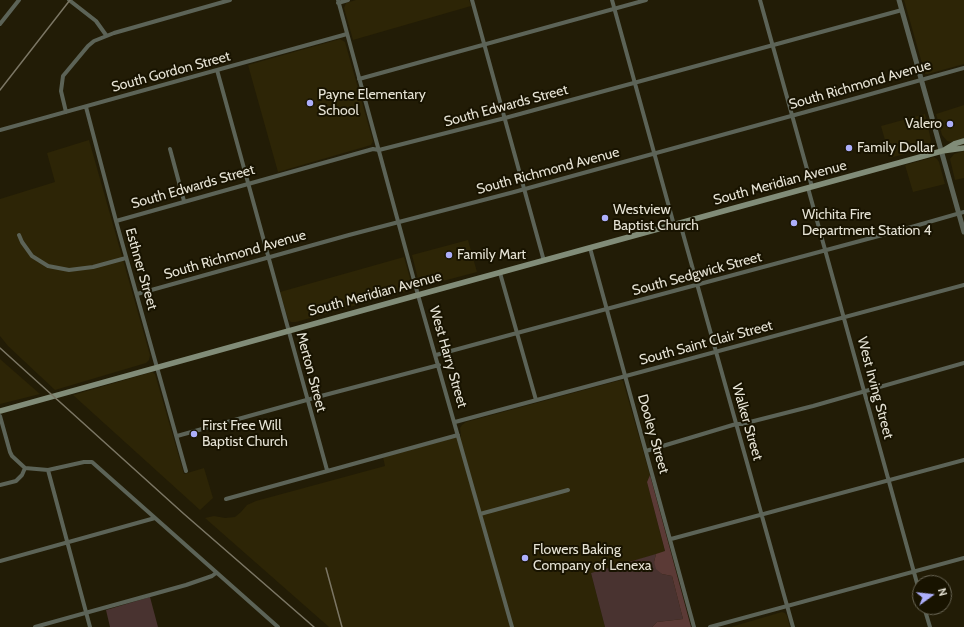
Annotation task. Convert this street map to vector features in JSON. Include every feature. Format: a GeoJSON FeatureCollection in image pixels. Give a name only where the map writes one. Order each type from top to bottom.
{"type":"FeatureCollection","features":[{"type":"Feature","properties":{"kind":"main road","name":"South Meridian Avenue"},"geometry":{"type":"LineString","coordinates":[[942,151],[954,144],[964,141]]}},
{"type":"Feature","properties":{"kind":"main road","name":"South Meridian Avenue"},"geometry":{"type":"LineString","coordinates":[[0,411],[418,294],[544,261],[942,151],[964,148]]}},
{"type":"Feature","properties":{"kind":"street"},"geometry":{"type":"LineString","coordinates":[[0,24],[19,0]]}},
{"type":"Feature","properties":{"kind":"street"},"geometry":{"type":"LineString","coordinates":[[69,0],[96,21],[106,35]]}},
{"type":"Feature","properties":{"kind":"street"},"geometry":{"type":"LineString","coordinates":[[66,112],[61,91],[63,76],[88,46],[106,35],[230,0]]}},
{"type":"Feature","properties":{"kind":"street"},"geometry":{"type":"LineString","coordinates":[[338,1],[348,0]]}},
{"type":"Feature","properties":{"kind":"street"},"geometry":{"type":"LineString","coordinates":[[472,0],[544,261]]}},
{"type":"Feature","properties":{"kind":"street","name":"Walker Street"},"geometry":{"type":"LineString","coordinates":[[612,0],[655,153],[697,285],[793,627]]}},
{"type":"Feature","properties":{"kind":"street"},"geometry":{"type":"LineString","coordinates":[[359,79],[646,0]]}},
{"type":"Feature","properties":{"kind":"street","name":"West Irving Street"},"geometry":{"type":"LineString","coordinates":[[760,0],[792,116],[825,250],[915,575]]}},
{"type":"Feature","properties":{"kind":"street"},"geometry":{"type":"LineString","coordinates":[[899,0],[961,213],[964,232]]}},
{"type":"Feature","properties":{"kind":"street","name":"West Harry Street"},"geometry":{"type":"LineString","coordinates":[[338,1],[418,294],[512,627]]}},
{"type":"Feature","properties":{"kind":"street","name":"South Edwards Street"},"geometry":{"type":"LineString","coordinates":[[116,220],[373,148],[379,150],[505,118],[902,10]]}},
{"type":"Feature","properties":{"kind":"street","name":"South Gordon Street"},"geometry":{"type":"LineString","coordinates":[[0,130],[347,34]]}},
{"type":"Feature","properties":{"kind":"street","name":"South Richmond Avenue"},"geometry":{"type":"LineString","coordinates":[[137,294],[964,68]]}},
{"type":"Feature","properties":{"kind":"street","name":"Merton Street"},"geometry":{"type":"LineString","coordinates":[[217,70],[247,184],[327,470]]}},
{"type":"Feature","properties":{"kind":"street","name":"Esthner Street"},"geometry":{"type":"LineString","coordinates":[[86,107],[126,258],[158,367],[186,471]]}},
{"type":"Feature","properties":{"kind":"street"},"geometry":{"type":"LineString","coordinates":[[170,149],[184,201]]}},
{"type":"Feature","properties":{"kind":"street","name":"South Sedgwick Street"},"geometry":{"type":"LineString","coordinates":[[436,355],[516,332],[697,285],[961,213]]}},
{"type":"Feature","properties":{"kind":"street"},"geometry":{"type":"LineString","coordinates":[[19,235],[32,256],[48,266],[68,270],[92,267],[126,258]]}},
{"type":"Feature","properties":{"kind":"street","name":"Dooley Street"},"geometry":{"type":"LineString","coordinates":[[590,248],[694,627]]}},
{"type":"Feature","properties":{"kind":"street"},"geometry":{"type":"LineString","coordinates":[[500,273],[536,400]]}},
{"type":"Feature","properties":{"kind":"street","name":"South Saint Clair Street"},"geometry":{"type":"LineString","coordinates":[[455,422],[964,285]]}},
{"type":"Feature","properties":{"kind":"street"},"geometry":{"type":"LineString","coordinates":[[646,451],[736,424],[742,424],[964,363]]}},
{"type":"Feature","properties":{"kind":"street"},"geometry":{"type":"LineString","coordinates":[[177,436],[439,365]]}},
{"type":"Feature","properties":{"kind":"street"},"geometry":{"type":"LineString","coordinates":[[0,416],[10,452],[12,456],[25,468],[48,470],[88,461],[92,462],[278,627]]}},
{"type":"Feature","properties":{"kind":"street"},"geometry":{"type":"LineString","coordinates":[[226,498],[458,435]]}},
{"type":"Feature","properties":{"kind":"street"},"geometry":{"type":"LineString","coordinates":[[671,540],[964,460]]}},
{"type":"Feature","properties":{"kind":"street"},"geometry":{"type":"LineString","coordinates":[[0,485],[16,480],[22,475],[25,468]]}},
{"type":"Feature","properties":{"kind":"street"},"geometry":{"type":"LineString","coordinates":[[48,470],[90,627]]}},
{"type":"Feature","properties":{"kind":"street"},"geometry":{"type":"LineString","coordinates":[[480,514],[568,490]]}},
{"type":"Feature","properties":{"kind":"street"},"geometry":{"type":"LineString","coordinates":[[0,561],[155,518]]}},
{"type":"Feature","properties":{"kind":"street"},"geometry":{"type":"LineString","coordinates":[[710,627],[964,558]]}},
{"type":"Feature","properties":{"kind":"street"},"geometry":{"type":"LineString","coordinates":[[35,627],[186,585],[212,576],[216,573]]}},
{"type":"Feature","properties":{"kind":"street"},"geometry":{"type":"LineString","coordinates":[[926,615],[930,627]]}},
{"type":"Feature","properties":{"kind":"shaded area"},"geometry":{"type":"Polygon","coordinates":[[[356,0],[469,0],[471,6],[353,40],[344,8],[346,3],[356,0]]]}},
{"type":"Feature","properties":{"kind":"shaded area"},"geometry":{"type":"Polygon","coordinates":[[[904,0],[964,0],[964,64],[925,74],[904,0]]]}},
{"type":"Feature","properties":{"kind":"shaded area","name":"Payne Elementary School"},"geometry":{"type":"Polygon","coordinates":[[[340,39],[345,42],[373,141],[371,145],[278,172],[248,65],[340,39]]]}},
{"type":"Feature","properties":{"kind":"shaded area"},"geometry":{"type":"Polygon","coordinates":[[[964,105],[964,138],[951,142],[947,141],[942,135],[936,114],[964,105]]]}},
{"type":"Feature","properties":{"kind":"shaded area"},"geometry":{"type":"Polygon","coordinates":[[[925,114],[931,140],[930,144],[926,148],[890,158],[881,126],[925,114]]]}},
{"type":"Feature","properties":{"kind":"shaded area"},"geometry":{"type":"Polygon","coordinates":[[[89,140],[150,355],[149,360],[146,363],[55,390],[8,346],[0,336],[0,199],[55,182],[47,153],[89,140]]]}},
{"type":"Feature","properties":{"kind":"shaded area"},"geometry":{"type":"Polygon","coordinates":[[[964,151],[964,178],[955,180],[950,159],[954,154],[964,151]]]}},
{"type":"Feature","properties":{"kind":"shaded area"},"geometry":{"type":"Polygon","coordinates":[[[934,157],[939,162],[945,184],[913,192],[905,165],[934,157]]]}},
{"type":"Feature","properties":{"kind":"shaded area"},"geometry":{"type":"Polygon","coordinates":[[[468,240],[477,272],[424,286],[419,283],[412,255],[468,240]]]}},
{"type":"Feature","properties":{"kind":"shaded area"},"geometry":{"type":"Polygon","coordinates":[[[404,257],[412,285],[407,291],[296,322],[291,322],[288,319],[280,292],[404,257]]]}},
{"type":"Feature","properties":{"kind":"shaded area"},"geometry":{"type":"Polygon","coordinates":[[[0,359],[40,394],[0,404],[0,359]]]}},
{"type":"Feature","properties":{"kind":"shaded area"},"geometry":{"type":"Polygon","coordinates":[[[152,372],[155,374],[184,474],[204,468],[213,498],[200,510],[73,395],[152,372]]]}},
{"type":"Feature","properties":{"kind":"shaded area"},"geometry":{"type":"Polygon","coordinates":[[[621,380],[623,381],[650,475],[647,482],[665,552],[591,573],[605,627],[329,627],[205,518],[214,516],[225,518],[235,517],[247,505],[256,501],[385,466],[383,457],[461,436],[460,428],[466,422],[621,380]]]}},
{"type":"Feature","properties":{"kind":"shaded area"},"geometry":{"type":"Polygon","coordinates":[[[650,475],[691,627],[652,627],[657,622],[683,619],[672,576],[662,574],[656,569],[654,562],[656,554],[665,551],[647,482],[650,475]]]}},
{"type":"Feature","properties":{"kind":"shaded area"},"geometry":{"type":"Polygon","coordinates":[[[656,554],[654,562],[662,574],[672,576],[683,619],[657,622],[652,627],[605,627],[591,573],[656,554]]]}},
{"type":"Feature","properties":{"kind":"shaded area"},"geometry":{"type":"Polygon","coordinates":[[[150,597],[158,627],[110,627],[106,610],[150,597]]]}},
{"type":"Feature","properties":{"kind":"shaded area"},"geometry":{"type":"Polygon","coordinates":[[[782,612],[787,616],[790,627],[731,627],[782,612]]]}},
{"type":"Feature","properties":{"kind":"railway"},"geometry":{"type":"LineString","coordinates":[[0,90],[70,0]]}},
{"type":"Feature","properties":{"kind":"railway"},"geometry":{"type":"LineString","coordinates":[[0,348],[184,514],[314,627]]}},
{"type":"Feature","properties":{"kind":"railway"},"geometry":{"type":"LineString","coordinates":[[326,568],[342,627]]}},
{"type":"Feature","properties":{"kind":"place","name":"Payne Elementary School"},"geometry":{"type":"Point","coordinates":[310,103]}},
{"type":"Feature","properties":{"kind":"place","name":"Valero"},"geometry":{"type":"Point","coordinates":[950,124]}},
{"type":"Feature","properties":{"kind":"place","name":"Family Dollar"},"geometry":{"type":"Point","coordinates":[849,148]}},
{"type":"Feature","properties":{"kind":"place","name":"Westview Baptist Church"},"geometry":{"type":"Point","coordinates":[605,218]}},
{"type":"Feature","properties":{"kind":"place","name":"Wichita Fire Department Station 4"},"geometry":{"type":"Point","coordinates":[794,223]}},
{"type":"Feature","properties":{"kind":"place","name":"Family Mart"},"geometry":{"type":"Point","coordinates":[449,255]}},
{"type":"Feature","properties":{"kind":"place","name":"First Free Will Baptist Church"},"geometry":{"type":"Point","coordinates":[194,434]}},
{"type":"Feature","properties":{"kind":"place","name":"Flowers Baking Company of Lenexa"},"geometry":{"type":"Point","coordinates":[525,558]}}]}
